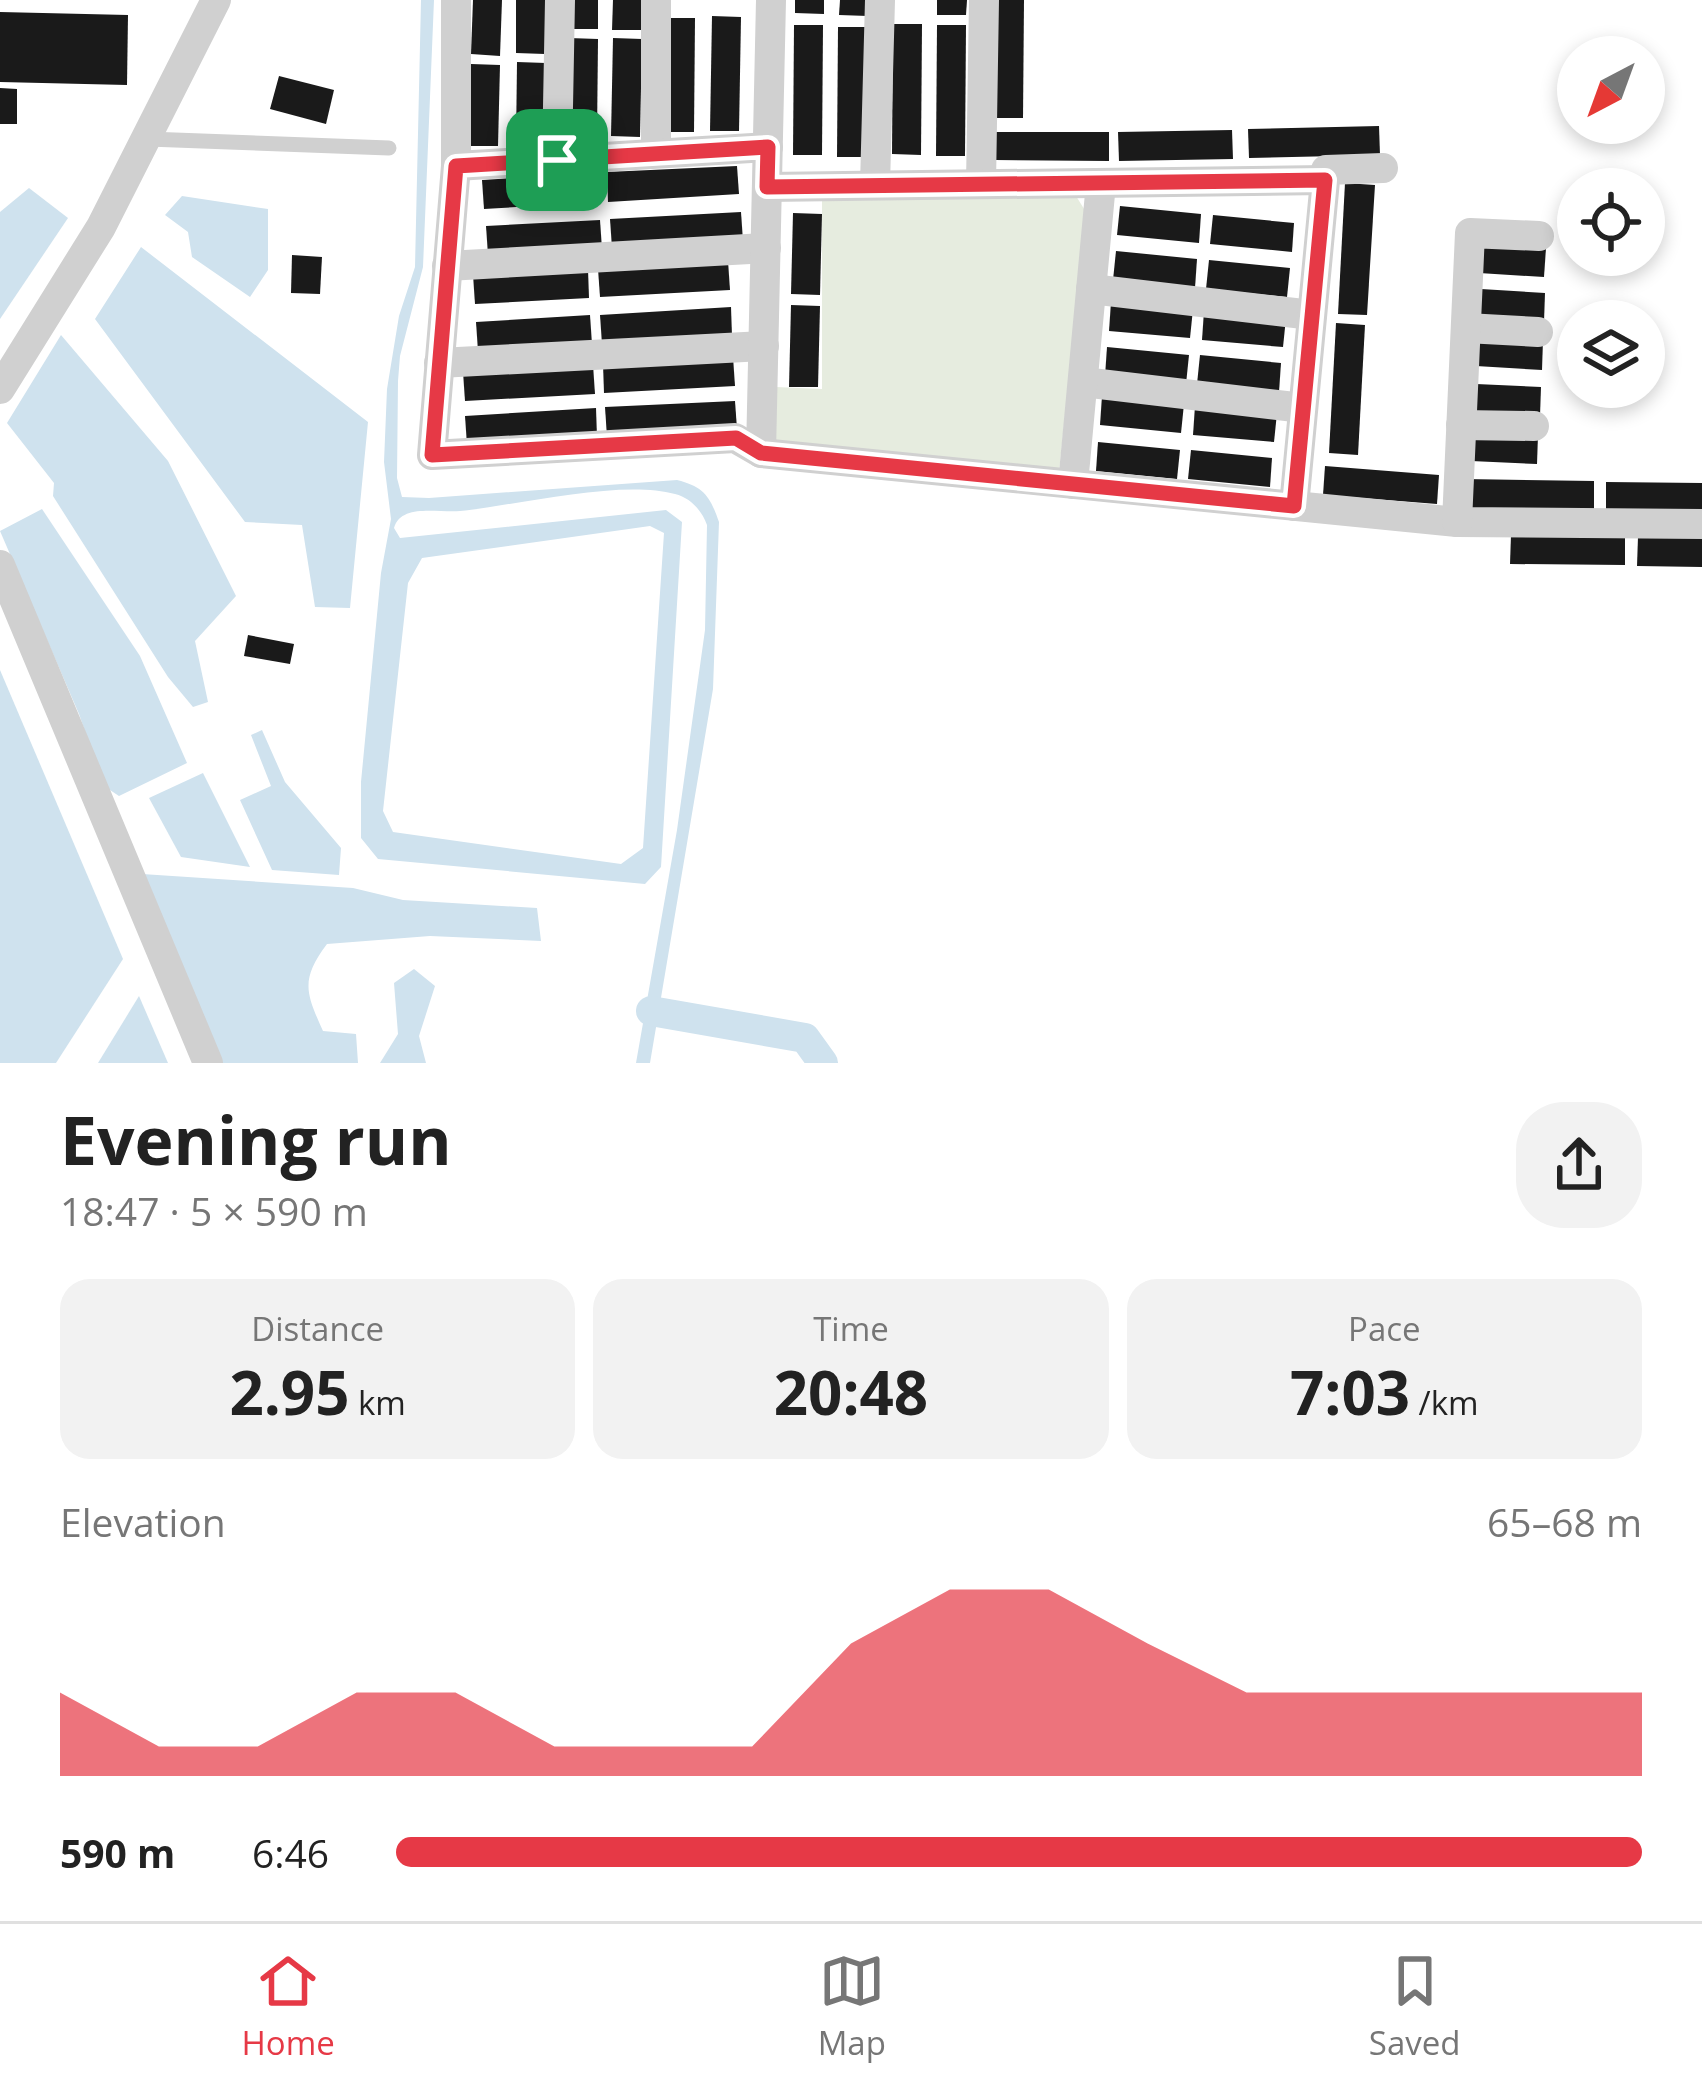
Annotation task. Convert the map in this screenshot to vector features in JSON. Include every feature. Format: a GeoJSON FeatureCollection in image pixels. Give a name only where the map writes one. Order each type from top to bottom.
{"type":"FeatureCollection","features":[{"type":"Feature","properties":{"kind":"street"},"geometry":{"type":"LineString","coordinates":[[455,0],[456,166],[432,455],[736,438],[761,453],[1457,522],[1702,524]]}},
{"type":"Feature","properties":{"kind":"street"},"geometry":{"type":"LineString","coordinates":[[557,160],[560,0]]}},
{"type":"Feature","properties":{"kind":"street"},"geometry":{"type":"LineString","coordinates":[[656,0],[656,153]]}},
{"type":"Feature","properties":{"kind":"street"},"geometry":{"type":"LineString","coordinates":[[761,453],[771,0]]}},
{"type":"Feature","properties":{"kind":"street"},"geometry":{"type":"LineString","coordinates":[[875,185],[880,0]]}},
{"type":"Feature","properties":{"kind":"street"},"geometry":{"type":"LineString","coordinates":[[981,184],[984,0]]}},
{"type":"Feature","properties":{"kind":"street"},"geometry":{"type":"LineString","coordinates":[[0,389],[100,227],[220,1]]}},
{"type":"Feature","properties":{"kind":"street"},"geometry":{"type":"LineString","coordinates":[[456,166],[768,147]]}},
{"type":"Feature","properties":{"kind":"street"},"geometry":{"type":"LineString","coordinates":[[1294,506],[1326,170],[1383,168]]}},
{"type":"Feature","properties":{"kind":"street"},"geometry":{"type":"LineString","coordinates":[[767,187],[1325,180]]}},
{"type":"Feature","properties":{"kind":"street"},"geometry":{"type":"LineString","coordinates":[[1073,484],[1101,183]]}},
{"type":"Feature","properties":{"kind":"street"},"geometry":{"type":"LineString","coordinates":[[1457,522],[1470,233],[1539,236]]}},
{"type":"Feature","properties":{"kind":"street"},"geometry":{"type":"LineString","coordinates":[[447,266],[766,248]]}},
{"type":"Feature","properties":{"kind":"street"},"geometry":{"type":"LineString","coordinates":[[1091,289],[1312,315]]}},
{"type":"Feature","properties":{"kind":"street"},"geometry":{"type":"LineString","coordinates":[[1466,328],[1538,332]]}},
{"type":"Feature","properties":{"kind":"street"},"geometry":{"type":"LineString","coordinates":[[440,363],[764,346]]}},
{"type":"Feature","properties":{"kind":"street"},"geometry":{"type":"LineString","coordinates":[[1083,382],[1303,409]]}},
{"type":"Feature","properties":{"kind":"street"},"geometry":{"type":"LineString","coordinates":[[1461,425],[1534,426]]}},
{"type":"Feature","properties":{"kind":"street"},"geometry":{"type":"LineString","coordinates":[[0,566],[208,1063]]}},
{"type":"Feature","properties":{"kind":"lane"},"geometry":{"type":"LineString","coordinates":[[148,139],[388,148]]}},
{"type":"Feature","properties":{"kind":"shaded area"},"geometry":{"type":"Polygon","coordinates":[[[1076,196],[1086,212],[1059,472],[776,440],[776,387],[822,389],[822,198],[1076,196]]]}},
{"type":"Feature","properties":{"kind":"water"},"geometry":{"type":"Polygon","coordinates":[[[421,0],[434,0],[423,267],[398,381],[397,478],[402,497],[677,480],[705,494],[719,522],[713,689],[650,1063],[636,1063],[677,830],[705,630],[707,525],[691,502],[653,490],[599,491],[460,511],[412,512],[394,528],[400,538],[666,510],[682,522],[661,867],[645,884],[378,859],[361,838],[361,782],[381,573],[391,519],[384,462],[387,389],[399,316],[415,267],[421,0]],[[650,526],[422,558],[408,583],[383,811],[393,832],[621,864],[643,848],[664,533],[650,526]]]}},
{"type":"Feature","properties":{"kind":"water"},"geometry":{"type":"Polygon","coordinates":[[[29,188],[68,218],[0,319],[0,212],[29,188]]]}},
{"type":"Feature","properties":{"kind":"water"},"geometry":{"type":"Polygon","coordinates":[[[182,196],[268,209],[268,270],[250,297],[192,257],[188,232],[165,215],[182,196]]]}},
{"type":"Feature","properties":{"kind":"water"},"geometry":{"type":"Polygon","coordinates":[[[141,247],[368,422],[350,608],[315,607],[302,525],[245,522],[95,319],[141,247]]]}},
{"type":"Feature","properties":{"kind":"water"},"geometry":{"type":"Polygon","coordinates":[[[61,335],[168,461],[236,596],[195,641],[208,702],[193,707],[168,677],[53,496],[54,483],[7,423],[61,335]]]}},
{"type":"Feature","properties":{"kind":"water"},"geometry":{"type":"Polygon","coordinates":[[[42,509],[140,656],[187,763],[119,796],[104,786],[79,714],[0,531],[42,509]]]}},
{"type":"Feature","properties":{"kind":"water"},"geometry":{"type":"Polygon","coordinates":[[[0,670],[123,959],[56,1063],[0,1063],[0,670]]]}},
{"type":"Feature","properties":{"kind":"water"},"geometry":{"type":"Polygon","coordinates":[[[262,730],[285,782],[341,848],[339,875],[272,870],[240,800],[271,786],[251,735],[262,730]]]}},
{"type":"Feature","properties":{"kind":"water"},"geometry":{"type":"Polygon","coordinates":[[[203,773],[250,867],[181,857],[149,798],[203,773]]]}},
{"type":"Feature","properties":{"kind":"water"},"geometry":{"type":"Polygon","coordinates":[[[142,874],[353,888],[403,900],[537,908],[541,941],[430,936],[327,944],[309,977],[310,996],[323,1031],[356,1034],[358,1063],[222,1063],[142,874]]]}},
{"type":"Feature","properties":{"kind":"water"},"geometry":{"type":"Polygon","coordinates":[[[414,969],[435,986],[419,1036],[426,1063],[380,1063],[398,1034],[394,983],[414,969]]]}},
{"type":"Feature","properties":{"kind":"water"},"geometry":{"type":"Polygon","coordinates":[[[139,996],[168,1063],[98,1063],[139,996]]]}},
{"type":"Feature","properties":{"kind":"building"},"geometry":{"type":"Polygon","coordinates":[[[473,0],[502,0],[500,56],[471,54],[473,0]]]}},
{"type":"Feature","properties":{"kind":"building"},"geometry":{"type":"Polygon","coordinates":[[[516,0],[546,0],[545,54],[516,53],[516,0]]]}},
{"type":"Feature","properties":{"kind":"building"},"geometry":{"type":"Polygon","coordinates":[[[569,0],[598,0],[598,29],[569,29],[569,0]]]}},
{"type":"Feature","properties":{"kind":"building"},"geometry":{"type":"Polygon","coordinates":[[[613,0],[642,0],[641,30],[612,30],[613,0]]]}},
{"type":"Feature","properties":{"kind":"building"},"geometry":{"type":"Polygon","coordinates":[[[795,0],[824,0],[824,14],[795,13],[795,0]]]}},
{"type":"Feature","properties":{"kind":"building"},"geometry":{"type":"Polygon","coordinates":[[[840,0],[869,0],[868,16],[839,15],[840,0]]]}},
{"type":"Feature","properties":{"kind":"building"},"geometry":{"type":"Polygon","coordinates":[[[937,0],[967,0],[966,15],[937,15],[937,0]]]}},
{"type":"Feature","properties":{"kind":"building"},"geometry":{"type":"Polygon","coordinates":[[[995,0],[1024,0],[1023,118],[994,118],[995,0]]]}},
{"type":"Feature","properties":{"kind":"building"},"geometry":{"type":"Polygon","coordinates":[[[0,12],[128,15],[127,85],[0,82],[0,12]]]}},
{"type":"Feature","properties":{"kind":"building"},"geometry":{"type":"Polygon","coordinates":[[[712,16],[741,17],[739,131],[710,131],[712,16]]]}},
{"type":"Feature","properties":{"kind":"building"},"geometry":{"type":"Polygon","coordinates":[[[666,18],[695,18],[694,132],[665,132],[666,18]]]}},
{"type":"Feature","properties":{"kind":"building"},"geometry":{"type":"Polygon","coordinates":[[[893,24],[922,24],[921,155],[892,154],[893,24]]]}},
{"type":"Feature","properties":{"kind":"building"},"geometry":{"type":"Polygon","coordinates":[[[794,25],[823,25],[822,155],[793,155],[794,25]]]}},
{"type":"Feature","properties":{"kind":"building"},"geometry":{"type":"Polygon","coordinates":[[[937,25],[966,25],[965,156],[936,156],[937,25]]]}},
{"type":"Feature","properties":{"kind":"building"},"geometry":{"type":"Polygon","coordinates":[[[838,27],[867,27],[866,157],[837,157],[838,27]]]}},
{"type":"Feature","properties":{"kind":"building"},"geometry":{"type":"Polygon","coordinates":[[[569,38],[598,39],[597,136],[567,136],[569,38]]]}},
{"type":"Feature","properties":{"kind":"building"},"geometry":{"type":"Polygon","coordinates":[[[613,38],[642,39],[640,137],[611,136],[613,38]]]}},
{"type":"Feature","properties":{"kind":"building"},"geometry":{"type":"Polygon","coordinates":[[[517,62],[546,63],[545,144],[516,143],[517,62]]]}},
{"type":"Feature","properties":{"kind":"building"},"geometry":{"type":"Polygon","coordinates":[[[471,64],[500,65],[498,146],[469,146],[471,64]]]}},
{"type":"Feature","properties":{"kind":"building"},"geometry":{"type":"Polygon","coordinates":[[[279,76],[334,90],[326,124],[270,109],[279,76]]]}},
{"type":"Feature","properties":{"kind":"building"},"geometry":{"type":"Polygon","coordinates":[[[0,88],[17,89],[17,124],[0,124],[0,88]]]}},
{"type":"Feature","properties":{"kind":"building"},"geometry":{"type":"Polygon","coordinates":[[[1379,126],[1380,155],[1249,158],[1248,129],[1379,126]]]}},
{"type":"Feature","properties":{"kind":"building"},"geometry":{"type":"Polygon","coordinates":[[[1232,130],[1233,159],[1119,161],[1118,132],[1232,130]]]}},
{"type":"Feature","properties":{"kind":"building"},"geometry":{"type":"Polygon","coordinates":[[[995,132],[1109,132],[1109,161],[995,160],[995,132]]]}},
{"type":"Feature","properties":{"kind":"building"},"geometry":{"type":"Polygon","coordinates":[[[737,166],[739,194],[608,202],[607,172],[737,166]]]}},
{"type":"Feature","properties":{"kind":"building"},"geometry":{"type":"Polygon","coordinates":[[[596,173],[598,202],[484,209],[482,180],[596,173]]]}},
{"type":"Feature","properties":{"kind":"building"},"geometry":{"type":"Polygon","coordinates":[[[1345,183],[1375,185],[1367,315],[1338,314],[1345,183]]]}},
{"type":"Feature","properties":{"kind":"building"},"geometry":{"type":"Polygon","coordinates":[[[1120,206],[1201,214],[1199,243],[1117,235],[1120,206]]]}},
{"type":"Feature","properties":{"kind":"building"},"geometry":{"type":"Polygon","coordinates":[[[741,212],[743,241],[612,248],[610,219],[741,212]]]}},
{"type":"Feature","properties":{"kind":"building"},"geometry":{"type":"Polygon","coordinates":[[[793,213],[822,214],[820,295],[791,294],[793,213]]]}},
{"type":"Feature","properties":{"kind":"building"},"geometry":{"type":"Polygon","coordinates":[[[1213,215],[1294,223],[1292,252],[1210,244],[1213,215]]]}},
{"type":"Feature","properties":{"kind":"building"},"geometry":{"type":"Polygon","coordinates":[[[600,220],[602,249],[488,255],[486,226],[600,220]]]}},
{"type":"Feature","properties":{"kind":"building"},"geometry":{"type":"Polygon","coordinates":[[[1481,244],[1546,248],[1544,277],[1479,273],[1481,244]]]}},
{"type":"Feature","properties":{"kind":"building"},"geometry":{"type":"Polygon","coordinates":[[[1116,251],[1197,259],[1195,288],[1113,280],[1116,251]]]}},
{"type":"Feature","properties":{"kind":"building"},"geometry":{"type":"Polygon","coordinates":[[[292,255],[322,257],[320,294],[291,293],[292,255]]]}},
{"type":"Feature","properties":{"kind":"building"},"geometry":{"type":"Polygon","coordinates":[[[1209,260],[1290,268],[1287,297],[1206,289],[1209,260]]]}},
{"type":"Feature","properties":{"kind":"building"},"geometry":{"type":"Polygon","coordinates":[[[728,261],[730,290],[600,297],[598,269],[728,261]]]}},
{"type":"Feature","properties":{"kind":"building"},"geometry":{"type":"Polygon","coordinates":[[[588,269],[589,298],[475,304],[473,275],[588,269]]]}},
{"type":"Feature","properties":{"kind":"building"},"geometry":{"type":"Polygon","coordinates":[[[1481,289],[1545,293],[1544,322],[1479,319],[1481,289]]]}},
{"type":"Feature","properties":{"kind":"building"},"geometry":{"type":"Polygon","coordinates":[[[1111,302],[1193,309],[1190,338],[1109,331],[1111,302]]]}},
{"type":"Feature","properties":{"kind":"building"},"geometry":{"type":"Polygon","coordinates":[[[791,305],[820,306],[818,387],[789,387],[791,305]]]}},
{"type":"Feature","properties":{"kind":"building"},"geometry":{"type":"Polygon","coordinates":[[[731,307],[732,336],[602,344],[600,315],[731,307]]]}},
{"type":"Feature","properties":{"kind":"building"},"geometry":{"type":"Polygon","coordinates":[[[1204,311],[1286,318],[1283,347],[1202,340],[1204,311]]]}},
{"type":"Feature","properties":{"kind":"building"},"geometry":{"type":"Polygon","coordinates":[[[590,315],[592,344],[478,351],[476,322],[590,315]]]}},
{"type":"Feature","properties":{"kind":"building"},"geometry":{"type":"Polygon","coordinates":[[[1336,323],[1365,325],[1358,455],[1329,453],[1336,323]]]}},
{"type":"Feature","properties":{"kind":"building"},"geometry":{"type":"Polygon","coordinates":[[[1478,337],[1543,340],[1542,370],[1476,366],[1478,337]]]}},
{"type":"Feature","properties":{"kind":"building"},"geometry":{"type":"Polygon","coordinates":[[[1107,347],[1189,355],[1186,384],[1105,376],[1107,347]]]}},
{"type":"Feature","properties":{"kind":"building"},"geometry":{"type":"Polygon","coordinates":[[[1200,355],[1281,363],[1279,392],[1197,384],[1200,355]]]}},
{"type":"Feature","properties":{"kind":"building"},"geometry":{"type":"Polygon","coordinates":[[[733,357],[735,386],[604,393],[603,364],[733,357]]]}},
{"type":"Feature","properties":{"kind":"building"},"geometry":{"type":"Polygon","coordinates":[[[593,365],[595,394],[465,401],[463,372],[593,365]]]}},
{"type":"Feature","properties":{"kind":"building"},"geometry":{"type":"Polygon","coordinates":[[[1476,384],[1541,387],[1540,416],[1475,412],[1476,384]]]}},
{"type":"Feature","properties":{"kind":"building"},"geometry":{"type":"Polygon","coordinates":[[[1102,396],[1184,404],[1181,433],[1100,425],[1102,396]]]}},
{"type":"Feature","properties":{"kind":"building"},"geometry":{"type":"Polygon","coordinates":[[[735,401],[737,429],[607,437],[605,407],[735,401]]]}},
{"type":"Feature","properties":{"kind":"building"},"geometry":{"type":"Polygon","coordinates":[[[1195,406],[1277,413],[1274,442],[1193,435],[1195,406]]]}},
{"type":"Feature","properties":{"kind":"building"},"geometry":{"type":"Polygon","coordinates":[[[596,408],[597,437],[467,445],[465,416],[596,408]]]}},
{"type":"Feature","properties":{"kind":"building"},"geometry":{"type":"Polygon","coordinates":[[[1473,432],[1538,435],[1537,464],[1471,461],[1473,432]]]}},
{"type":"Feature","properties":{"kind":"building"},"geometry":{"type":"Polygon","coordinates":[[[1098,442],[1180,450],[1177,479],[1096,471],[1098,442]]]}},
{"type":"Feature","properties":{"kind":"building"},"geometry":{"type":"Polygon","coordinates":[[[1191,450],[1272,458],[1270,487],[1188,479],[1191,450]]]}},
{"type":"Feature","properties":{"kind":"building"},"geometry":{"type":"Polygon","coordinates":[[[1325,466],[1439,475],[1437,504],[1323,495],[1325,466]]]}},
{"type":"Feature","properties":{"kind":"building"},"geometry":{"type":"Polygon","coordinates":[[[1464,479],[1594,481],[1594,510],[1464,508],[1464,479]]]}},
{"type":"Feature","properties":{"kind":"building"},"geometry":{"type":"Polygon","coordinates":[[[1606,482],[1702,483],[1702,512],[1606,510],[1606,482]]]}},
{"type":"Feature","properties":{"kind":"building"},"geometry":{"type":"Polygon","coordinates":[[[1511,535],[1625,536],[1625,565],[1510,564],[1511,535]]]}},
{"type":"Feature","properties":{"kind":"building"},"geometry":{"type":"Polygon","coordinates":[[[1638,537],[1702,537],[1702,567],[1637,566],[1638,537]]]}},
{"type":"Feature","properties":{"kind":"building"},"geometry":{"type":"Polygon","coordinates":[[[248,635],[294,644],[290,664],[244,656],[248,635]]]}},
{"type":"Feature","properties":{"kind":"waterway"},"geometry":{"type":"LineString","coordinates":[[651,1011],[805,1038],[823,1063]]}},
{"type":"Feature","properties":{"kind":"route"},"geometry":{"type":"LineString","coordinates":[[768,147],[767,187],[1325,180],[1294,506],[761,453],[736,438],[432,455],[456,166],[557,160],[768,147]]}}]}
